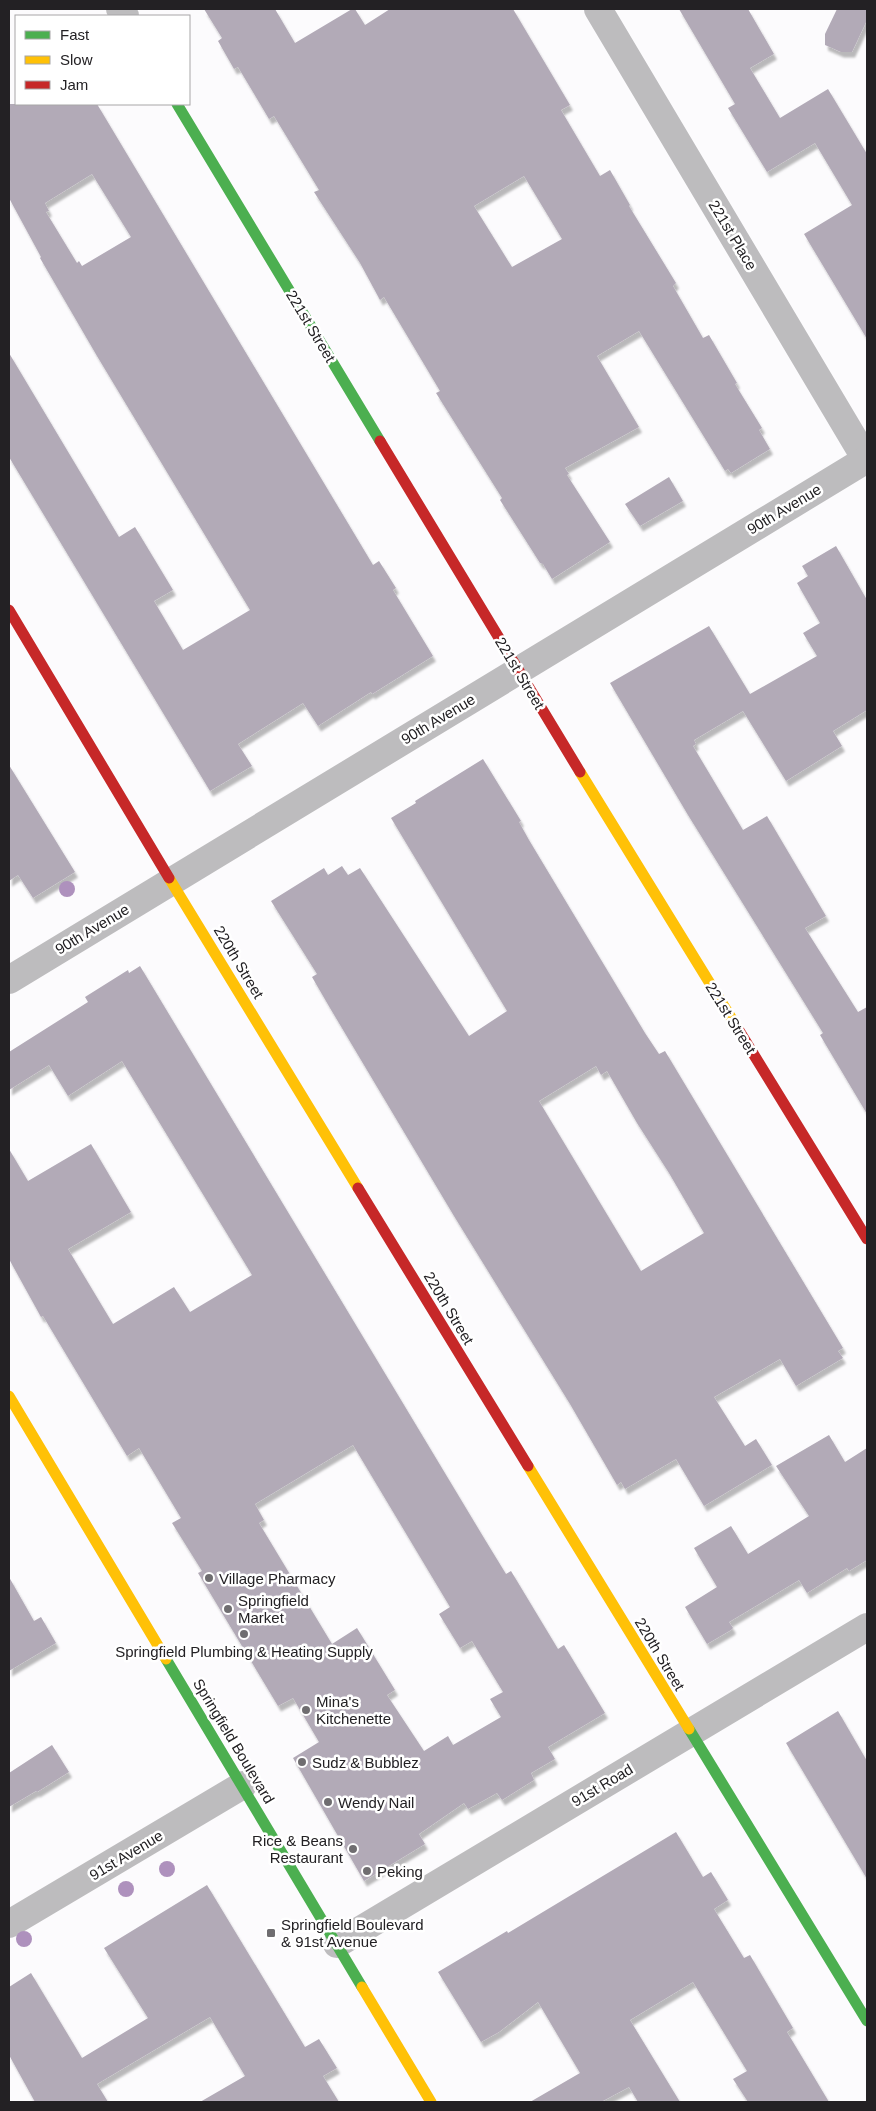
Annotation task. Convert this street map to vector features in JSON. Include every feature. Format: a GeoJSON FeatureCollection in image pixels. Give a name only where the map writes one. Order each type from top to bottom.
{"type":"FeatureCollection","features":[{"type":"Feature","properties":{"kind":"street","name":"221st Place"},"geometry":{"type":"LineString","coordinates":[[598,9],[867,460]]}},
{"type":"Feature","properties":{"kind":"street","name":"221st Street"},"geometry":{"type":"LineString","coordinates":[[178,105],[518,671],[867,1239]]}},
{"type":"Feature","properties":{"kind":"street","name":"90th Avenue"},"geometry":{"type":"LineString","coordinates":[[9,980],[867,460]]}},
{"type":"Feature","properties":{"kind":"street","name":"220th Street"},"geometry":{"type":"LineString","coordinates":[[9,610],[171,881],[867,2021]]}},
{"type":"Feature","properties":{"kind":"street","name":"Springfield Boulevard"},"geometry":{"type":"LineString","coordinates":[[9,1396],[431,2102]]}},
{"type":"Feature","properties":{"kind":"street","name":"91st Road"},"geometry":{"type":"LineString","coordinates":[[337,1944],[867,1627]]}},
{"type":"Feature","properties":{"kind":"street","name":"91st Avenue"},"geometry":{"type":"LineString","coordinates":[[9,1924],[243,1785]]}},
{"type":"Feature","properties":{"kind":"building"},"geometry":{"type":"Polygon","coordinates":[[[204,9],[275,9],[295,43],[352,9],[355,9],[365,25],[390,9],[513,9],[570,105],[561,110],[600,176],[610,170],[629,206],[676,283],[673,286],[703,338],[709,335],[737,383],[735,384],[762,428],[759,430],[770,449],[731,473],[728,469],[725,471],[639,331],[597,356],[639,427],[565,468],[569,474],[567,475],[610,542],[552,579],[500,500],[502,498],[436,393],[440,391],[384,297],[380,300],[360,263],[314,192],[319,190],[274,116],[269,119],[238,67],[234,69],[218,41],[222,38],[204,9]],[[524,176],[474,206],[512,267],[562,239],[524,176]]]}},
{"type":"Feature","properties":{"kind":"building"},"geometry":{"type":"Polygon","coordinates":[[[679,9],[748,9],[774,54],[750,68],[780,118],[828,89],[867,154],[867,339],[804,234],[852,205],[815,143],[767,172],[728,108],[735,104],[679,9]]]}},
{"type":"Feature","properties":{"kind":"building"},"geometry":{"type":"Polygon","coordinates":[[[837,9],[867,9],[867,20],[852,52],[841,52],[825,45],[825,34],[837,9]]]}},
{"type":"Feature","properties":{"kind":"building"},"geometry":{"type":"Polygon","coordinates":[[[9,104],[98,105],[373,565],[379,561],[396,588],[393,590],[433,656],[318,726],[303,703],[238,744],[252,766],[210,791],[9,457],[9,353],[119,537],[135,527],[173,590],[154,601],[183,650],[250,610],[97,356],[9,198],[9,104]],[[92,174],[45,203],[49,211],[46,212],[77,263],[79,261],[82,266],[131,237],[92,174]]]}},
{"type":"Feature","properties":{"kind":"building"},"geometry":{"type":"Polygon","coordinates":[[[669,477],[683,501],[640,526],[625,504],[669,477]]]}},
{"type":"Feature","properties":{"kind":"building"},"geometry":{"type":"Polygon","coordinates":[[[836,546],[867,600],[867,710],[833,731],[842,746],[786,781],[743,711],[694,740],[696,744],[693,746],[743,830],[767,816],[826,916],[805,928],[858,1012],[867,1007],[867,1114],[820,1035],[823,1033],[688,815],[610,683],[709,626],[750,694],[817,656],[803,633],[820,623],[797,583],[808,576],[802,566],[836,546]]]}},
{"type":"Feature","properties":{"kind":"building"},"geometry":{"type":"Polygon","coordinates":[[[483,759],[521,821],[519,822],[529,840],[645,1033],[659,1054],[665,1051],[843,1348],[838,1351],[843,1358],[796,1386],[780,1359],[714,1397],[745,1446],[756,1439],[772,1465],[704,1506],[676,1459],[625,1489],[621,1482],[617,1485],[330,1008],[312,977],[317,974],[271,901],[324,868],[328,875],[342,866],[348,875],[360,868],[469,1036],[507,1011],[391,818],[416,803],[415,801],[483,759]],[[596,1066],[539,1101],[641,1271],[704,1233],[607,1071],[601,1075],[596,1066]]]}},
{"type":"Feature","properties":{"kind":"building"},"geometry":{"type":"Polygon","coordinates":[[[9,765],[75,872],[33,898],[18,875],[9,881],[9,765]]]}},
{"type":"Feature","properties":{"kind":"building"},"geometry":{"type":"Polygon","coordinates":[[[140,966],[506,1574],[511,1571],[558,1649],[564,1645],[605,1713],[548,1747],[555,1759],[531,1773],[534,1780],[502,1800],[497,1793],[468,1809],[464,1803],[419,1834],[425,1844],[364,1881],[293,1758],[319,1742],[293,1698],[278,1706],[198,1573],[202,1571],[172,1523],[181,1518],[139,1448],[127,1456],[43,1316],[41,1317],[9,1259],[9,1149],[28,1181],[91,1144],[131,1212],[68,1249],[113,1324],[174,1287],[190,1312],[252,1275],[122,1061],[68,1096],[49,1065],[9,1090],[9,1052],[88,1002],[85,997],[128,970],[129,973],[140,966]],[[353,1445],[255,1504],[264,1520],[259,1523],[332,1644],[357,1628],[395,1690],[387,1695],[424,1751],[448,1736],[453,1745],[501,1717],[490,1699],[503,1692],[472,1641],[460,1648],[439,1614],[450,1607],[353,1445]]]}},
{"type":"Feature","properties":{"kind":"building"},"geometry":{"type":"Polygon","coordinates":[[[829,1435],[845,1462],[867,1448],[867,1560],[849,1571],[847,1568],[807,1593],[799,1580],[729,1622],[733,1628],[731,1630],[707,1644],[685,1607],[717,1587],[694,1548],[731,1526],[748,1554],[809,1516],[776,1466],[829,1435]]]}},
{"type":"Feature","properties":{"kind":"building"},"geometry":{"type":"Polygon","coordinates":[[[9,1577],[34,1621],[41,1617],[56,1643],[9,1671],[9,1577]]]}},
{"type":"Feature","properties":{"kind":"building"},"geometry":{"type":"Polygon","coordinates":[[[838,1711],[867,1761],[867,1879],[786,1743],[838,1711]]]}},
{"type":"Feature","properties":{"kind":"building"},"geometry":{"type":"Polygon","coordinates":[[[52,1745],[69,1772],[9,1807],[9,1773],[52,1745]]]}},
{"type":"Feature","properties":{"kind":"building"},"geometry":{"type":"Polygon","coordinates":[[[676,1832],[703,1877],[711,1872],[728,1900],[714,1909],[744,1958],[750,1955],[793,2028],[787,2032],[829,2102],[748,2102],[733,2079],[747,2071],[693,1982],[630,2020],[680,2102],[638,2102],[629,2087],[601,2102],[530,2102],[580,2073],[538,2002],[499,2032],[481,2042],[438,1972],[507,1931],[508,1933],[676,1832]]]}},
{"type":"Feature","properties":{"kind":"building"},"geometry":{"type":"Polygon","coordinates":[[[207,1885],[305,2047],[319,2039],[337,2068],[323,2076],[339,2102],[200,2102],[245,2076],[210,2017],[97,2084],[108,2102],[35,2102],[9,2055],[9,1987],[31,1973],[82,2058],[148,2018],[104,1948],[207,1885]]]}},
{"type":"Feature","properties":{"kind":"traffic: fast"},"geometry":{"type":"LineString","coordinates":[[178,105],[380,441]]}},
{"type":"Feature","properties":{"kind":"traffic: fast"},"geometry":{"type":"LineString","coordinates":[[166,1659],[362,1987]]}},
{"type":"Feature","properties":{"kind":"traffic: fast"},"geometry":{"type":"LineString","coordinates":[[689,1729],[867,2021]]}},
{"type":"Feature","properties":{"kind":"traffic: slow"},"geometry":{"type":"LineString","coordinates":[[580,772],[738,1029]]}},
{"type":"Feature","properties":{"kind":"traffic: slow"},"geometry":{"type":"LineString","coordinates":[[169,878],[358,1188]]}},
{"type":"Feature","properties":{"kind":"traffic: slow"},"geometry":{"type":"LineString","coordinates":[[9,1396],[166,1659]]}},
{"type":"Feature","properties":{"kind":"traffic: slow"},"geometry":{"type":"LineString","coordinates":[[528,1466],[689,1729]]}},
{"type":"Feature","properties":{"kind":"traffic: slow"},"geometry":{"type":"LineString","coordinates":[[362,1987],[431,2102]]}},
{"type":"Feature","properties":{"kind":"traffic: jam"},"geometry":{"type":"LineString","coordinates":[[380,441],[580,772]]}},
{"type":"Feature","properties":{"kind":"traffic: jam"},"geometry":{"type":"LineString","coordinates":[[9,610],[169,878]]}},
{"type":"Feature","properties":{"kind":"traffic: jam"},"geometry":{"type":"LineString","coordinates":[[738,1029],[867,1239]]}},
{"type":"Feature","properties":{"kind":"traffic: jam"},"geometry":{"type":"LineString","coordinates":[[358,1188],[528,1466]]}},
{"type":"Feature","properties":{"kind":"place","name":"Village Pharmacy"},"geometry":{"type":"Point","coordinates":[209,1578]}},
{"type":"Feature","properties":{"kind":"place","name":"Springfield Market"},"geometry":{"type":"Point","coordinates":[228,1609]}},
{"type":"Feature","properties":{"kind":"place","name":"Springfield Plumbing & Heating Supply"},"geometry":{"type":"Point","coordinates":[244,1634]}},
{"type":"Feature","properties":{"kind":"place","name":"Mina's Kitchenette"},"geometry":{"type":"Point","coordinates":[306,1710]}},
{"type":"Feature","properties":{"kind":"place","name":"Sudz & Bubblez"},"geometry":{"type":"Point","coordinates":[302,1762]}},
{"type":"Feature","properties":{"kind":"place","name":"Wendy Nail"},"geometry":{"type":"Point","coordinates":[328,1802]}},
{"type":"Feature","properties":{"kind":"place","name":"Rice & Beans Restaurant"},"geometry":{"type":"Point","coordinates":[353,1849]}},
{"type":"Feature","properties":{"kind":"place","name":"Peking"},"geometry":{"type":"Point","coordinates":[367,1871]}},
{"type":"Feature","properties":{"kind":"place","name":"Springfield Boulevard & 91st Avenue"},"geometry":{"type":"Point","coordinates":[271,1933]}}]}
